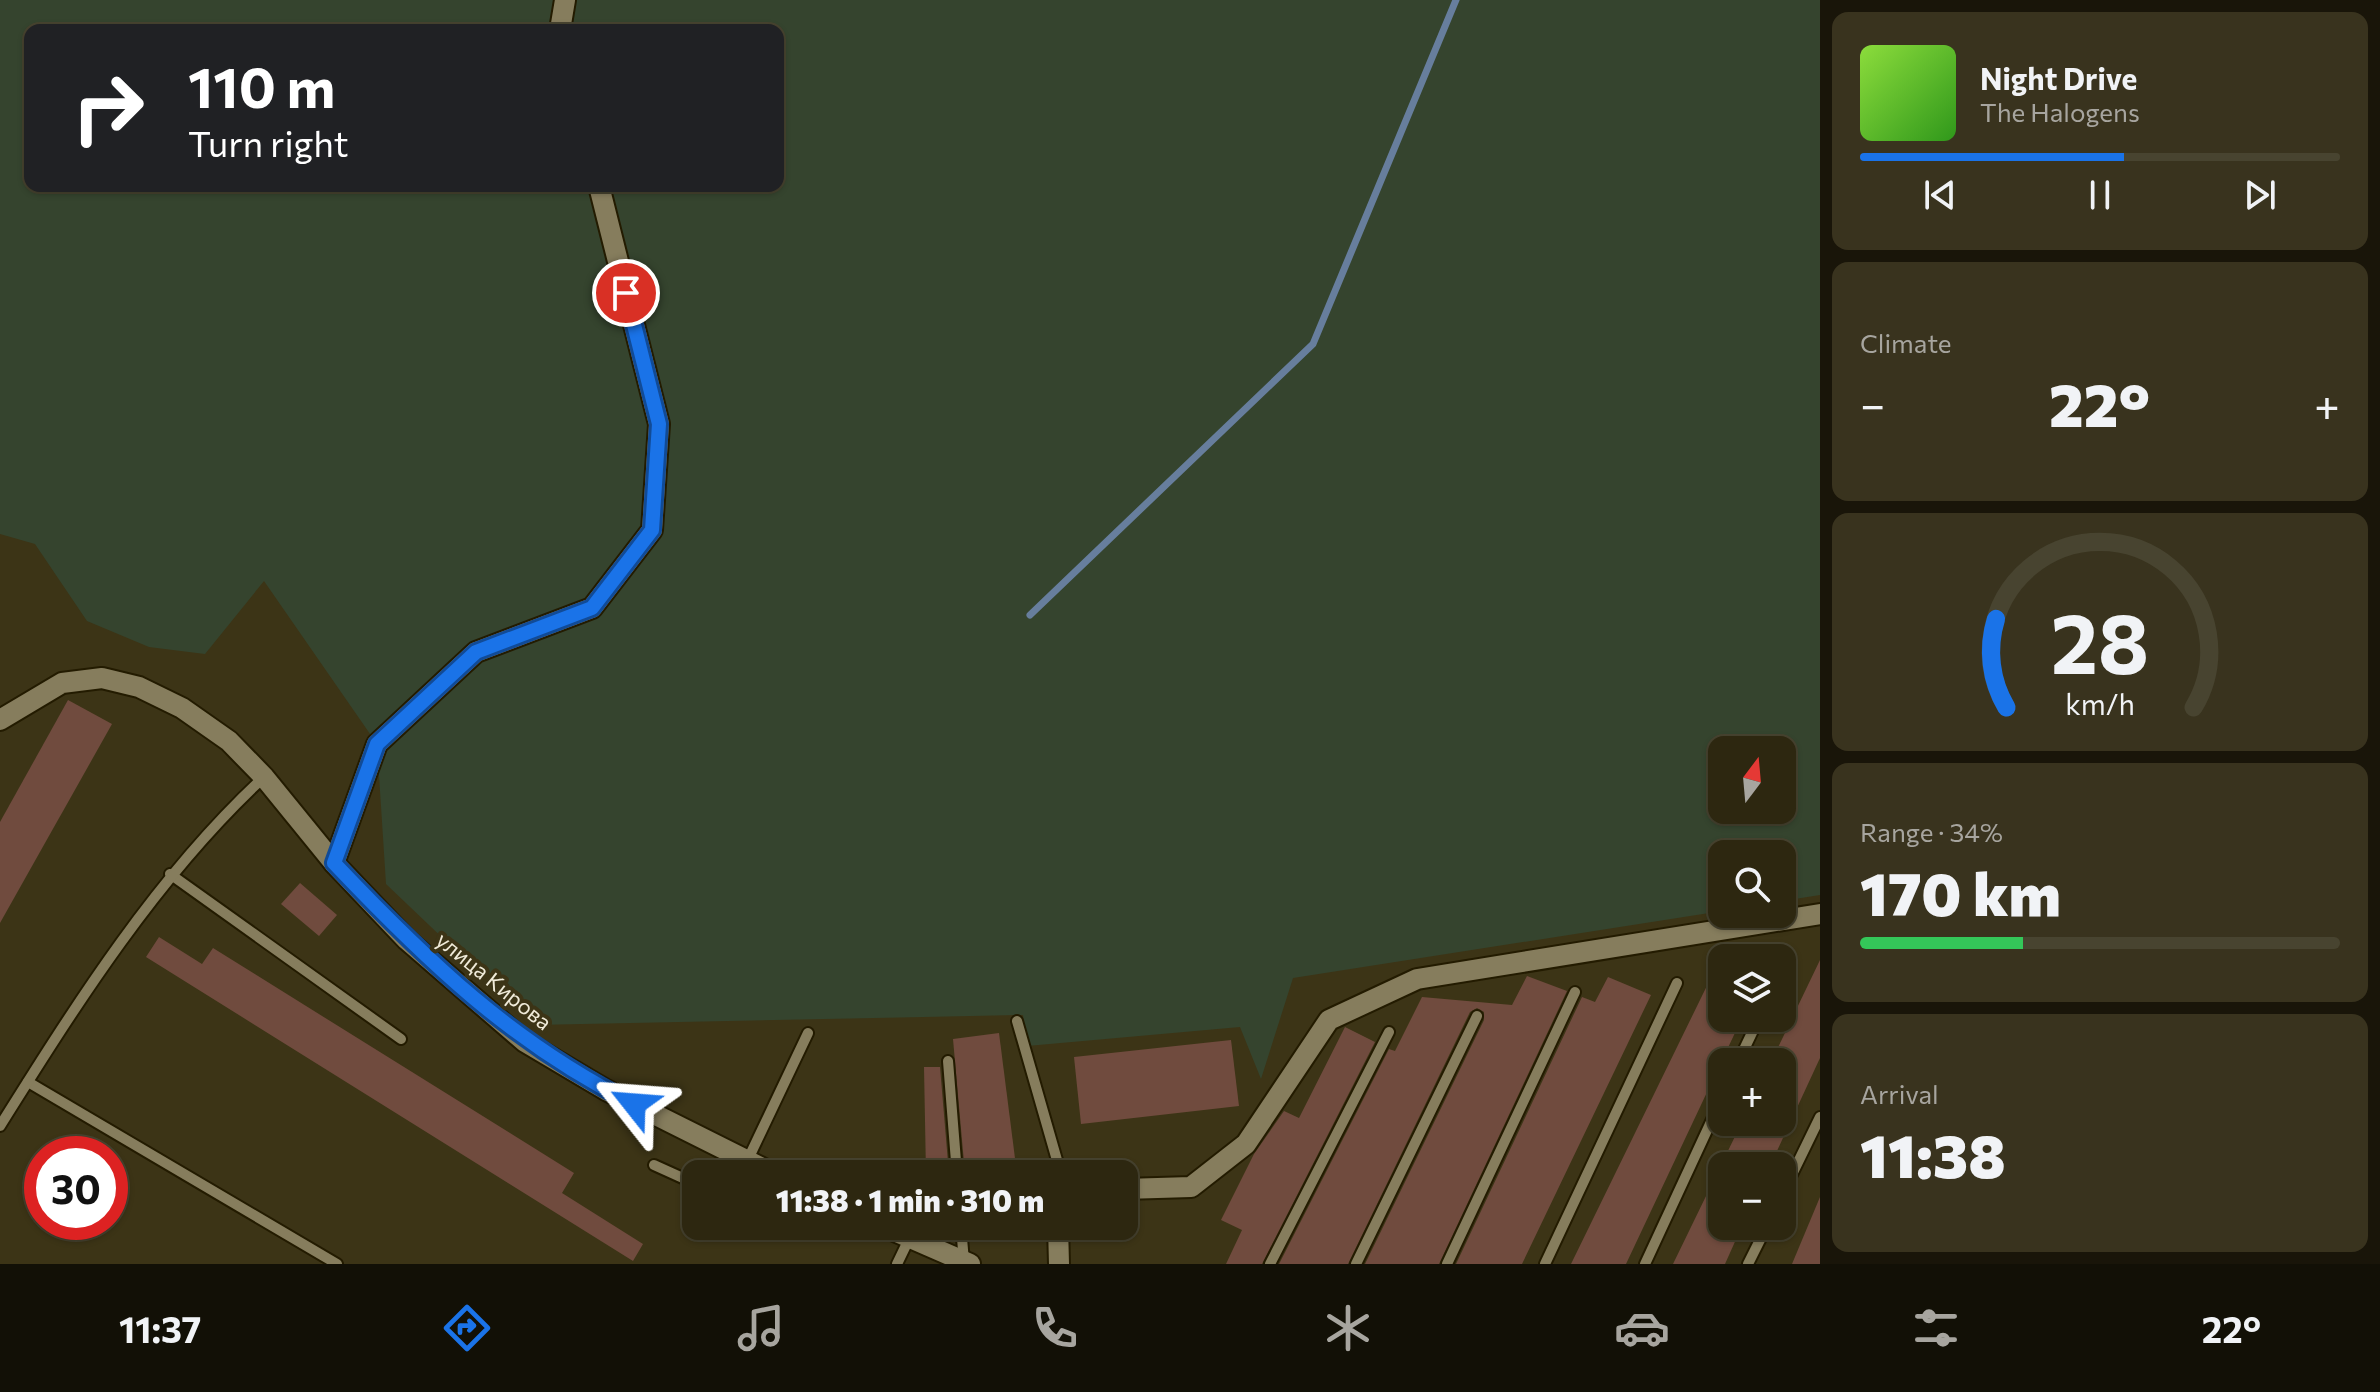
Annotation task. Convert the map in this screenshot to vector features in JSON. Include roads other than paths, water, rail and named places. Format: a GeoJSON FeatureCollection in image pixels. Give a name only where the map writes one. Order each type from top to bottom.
{"type":"FeatureCollection","features":[{"type":"Feature","properties":{"kind":"street"},"geometry":{"type":"LineString","coordinates":[[561,24],[565,0]]}},
{"type":"Feature","properties":{"kind":"street"},"geometry":{"type":"LineString","coordinates":[[334,863],[377,744],[476,652],[592,608],[652,530],[659,424],[601,192]]}},
{"type":"Feature","properties":{"kind":"street","name":"улица Кирова"},"geometry":{"type":"LineString","coordinates":[[0,720],[62,683],[102,678],[139,687],[182,708],[229,741],[264,777],[334,863],[407,940],[525,1042],[731,1160]]}},
{"type":"Feature","properties":{"kind":"street"},"geometry":{"type":"LineString","coordinates":[[1138,1189],[1191,1187],[1246,1144],[1329,1020],[1417,979],[1820,914]]}},
{"type":"Feature","properties":{"kind":"street"},"geometry":{"type":"LineString","coordinates":[[911,1240],[967,1263]]}},
{"type":"Feature","properties":{"kind":"street"},"geometry":{"type":"LineString","coordinates":[[1058,1240],[1059,1264]]}},
{"type":"Feature","properties":{"kind":"lane"},"geometry":{"type":"LineString","coordinates":[[0,1126],[170,874],[221,816],[264,777]]}},
{"type":"Feature","properties":{"kind":"lane"},"geometry":{"type":"LineString","coordinates":[[170,874],[401,1039]]}},
{"type":"Feature","properties":{"kind":"lane"},"geometry":{"type":"LineString","coordinates":[[1545,1264],[1677,983]]}},
{"type":"Feature","properties":{"kind":"lane"},"geometry":{"type":"LineString","coordinates":[[1447,1264],[1575,992]]}},
{"type":"Feature","properties":{"kind":"lane"},"geometry":{"type":"LineString","coordinates":[[1356,1264],[1477,1016]]}},
{"type":"Feature","properties":{"kind":"lane"},"geometry":{"type":"LineString","coordinates":[[1017,1021],[1057,1160]]}},
{"type":"Feature","properties":{"kind":"lane"},"geometry":{"type":"LineString","coordinates":[[1270,1264],[1389,1032]]}},
{"type":"Feature","properties":{"kind":"lane"},"geometry":{"type":"LineString","coordinates":[[749,1160],[808,1033]]}},
{"type":"Feature","properties":{"kind":"lane"},"geometry":{"type":"LineString","coordinates":[[948,1061],[956,1160]]}},
{"type":"Feature","properties":{"kind":"lane"},"geometry":{"type":"LineString","coordinates":[[28,1082],[337,1264]]}},
{"type":"Feature","properties":{"kind":"lane"},"geometry":{"type":"LineString","coordinates":[[1796,1166],[1820,1117]]}},
{"type":"Feature","properties":{"kind":"lane"},"geometry":{"type":"LineString","coordinates":[[1645,1264],[1708,1128]]}},
{"type":"Feature","properties":{"kind":"lane"},"geometry":{"type":"LineString","coordinates":[[654,1165],[682,1178]]}},
{"type":"Feature","properties":{"kind":"lane"},"geometry":{"type":"LineString","coordinates":[[897,1264],[909,1240]]}},
{"type":"Feature","properties":{"kind":"lane"},"geometry":{"type":"LineString","coordinates":[[963,1240],[967,1263]]}},
{"type":"Feature","properties":{"kind":"lane"},"geometry":{"type":"LineString","coordinates":[[1748,1264],[1760,1240]]}},
{"type":"Feature","properties":{"kind":"waterway"},"geometry":{"type":"LineString","coordinates":[[1030,615],[1313,344],[1456,0]]}}]}
